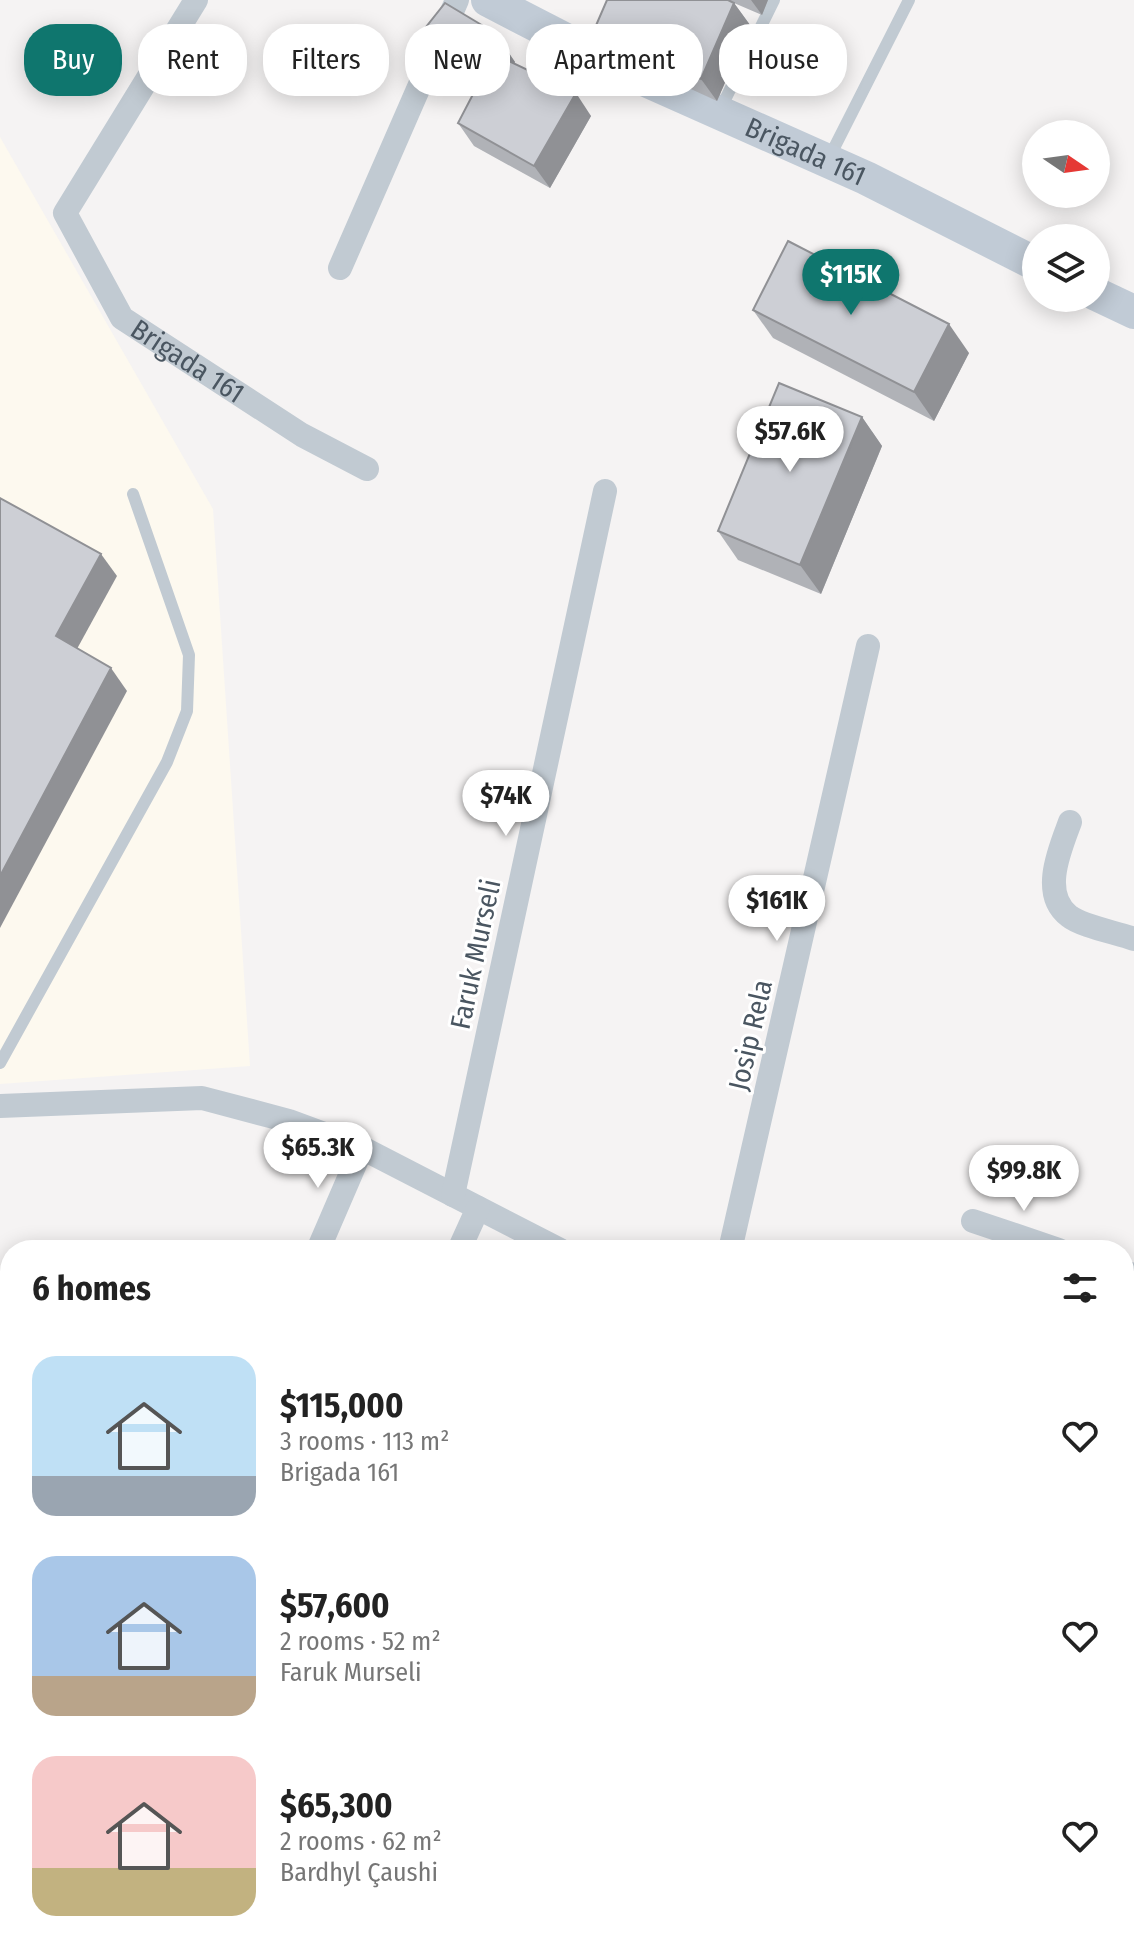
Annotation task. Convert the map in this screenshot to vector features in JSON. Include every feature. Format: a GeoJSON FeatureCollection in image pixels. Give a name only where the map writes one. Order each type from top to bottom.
{"type":"FeatureCollection","features":[{"type":"Feature","properties":{"kind":"street","name":"Brigada 161"},"geometry":{"type":"LineString","coordinates":[[196,0],[65,213],[122,318],[302,435],[367,469]]}},
{"type":"Feature","properties":{"kind":"street"},"geometry":{"type":"LineString","coordinates":[[340,268],[457,0]]}},
{"type":"Feature","properties":{"kind":"street","name":"Brigada 161"},"geometry":{"type":"LineString","coordinates":[[488,0],[630,73],[828,161],[1022,257]]}},
{"type":"Feature","properties":{"kind":"street"},"geometry":{"type":"LineString","coordinates":[[1110,301],[1134,312]]}},
{"type":"Feature","properties":{"kind":"street","name":"Faruk Murseli"},"geometry":{"type":"LineString","coordinates":[[453,1195],[605,491]]}},
{"type":"Feature","properties":{"kind":"street","name":"Josip Rela"},"geometry":{"type":"LineString","coordinates":[[732,1240],[868,646]]}},
{"type":"Feature","properties":{"kind":"street"},"geometry":{"type":"LineString","coordinates":[[1070,822],[1053,881],[1059,901],[1069,916],[1134,939]]}},
{"type":"Feature","properties":{"kind":"street"},"geometry":{"type":"LineString","coordinates":[[0,1106],[202,1098],[289,1121],[362,1148],[540,1240]]}},
{"type":"Feature","properties":{"kind":"street"},"geometry":{"type":"LineString","coordinates":[[322,1240],[362,1148]]}},
{"type":"Feature","properties":{"kind":"street"},"geometry":{"type":"LineString","coordinates":[[464,1240],[478,1208]]}},
{"type":"Feature","properties":{"kind":"street"},"geometry":{"type":"LineString","coordinates":[[973,1221],[1029,1240]]}},
{"type":"Feature","properties":{"kind":"lane"},"geometry":{"type":"LineString","coordinates":[[719,113],[774,0]]}},
{"type":"Feature","properties":{"kind":"lane"},"geometry":{"type":"LineString","coordinates":[[828,161],[909,0]]}},
{"type":"Feature","properties":{"kind":"lane"},"geometry":{"type":"LineString","coordinates":[[0,1063],[167,762],[187,711],[189,655],[133,494]]}},
{"type":"Feature","properties":{"kind":"shaded area"},"geometry":{"type":"Polygon","coordinates":[[[0,137],[213,509],[250,1066],[0,1084],[0,137]]]}},
{"type":"Feature","properties":{"kind":"building"},"geometry":{"type":"Polygon","coordinates":[[[607,0],[728,0],[734,3],[725,24],[719,24],[719,38],[703,74],[703,24],[597,24],[607,0]]]}},
{"type":"Feature","properties":{"kind":"building"},"geometry":{"type":"Polygon","coordinates":[[[445,3],[480,24],[428,24],[445,3]]]}},
{"type":"Feature","properties":{"kind":"building"},"geometry":{"type":"Polygon","coordinates":[[[510,62],[526,69],[526,96],[574,96],[534,166],[458,123],[472,96],[510,96],[510,62]]]}},
{"type":"Feature","properties":{"kind":"building"},"geometry":{"type":"Polygon","coordinates":[[[788,241],[949,324],[914,392],[753,310],[788,241]]]}},
{"type":"Feature","properties":{"kind":"building"},"geometry":{"type":"Polygon","coordinates":[[[779,383],[862,417],[800,565],[718,531],[779,383]]]}},
{"type":"Feature","properties":{"kind":"building"},"geometry":{"type":"Polygon","coordinates":[[[0,498],[101,554],[56,636],[111,668],[0,876],[0,498]]]}}]}
